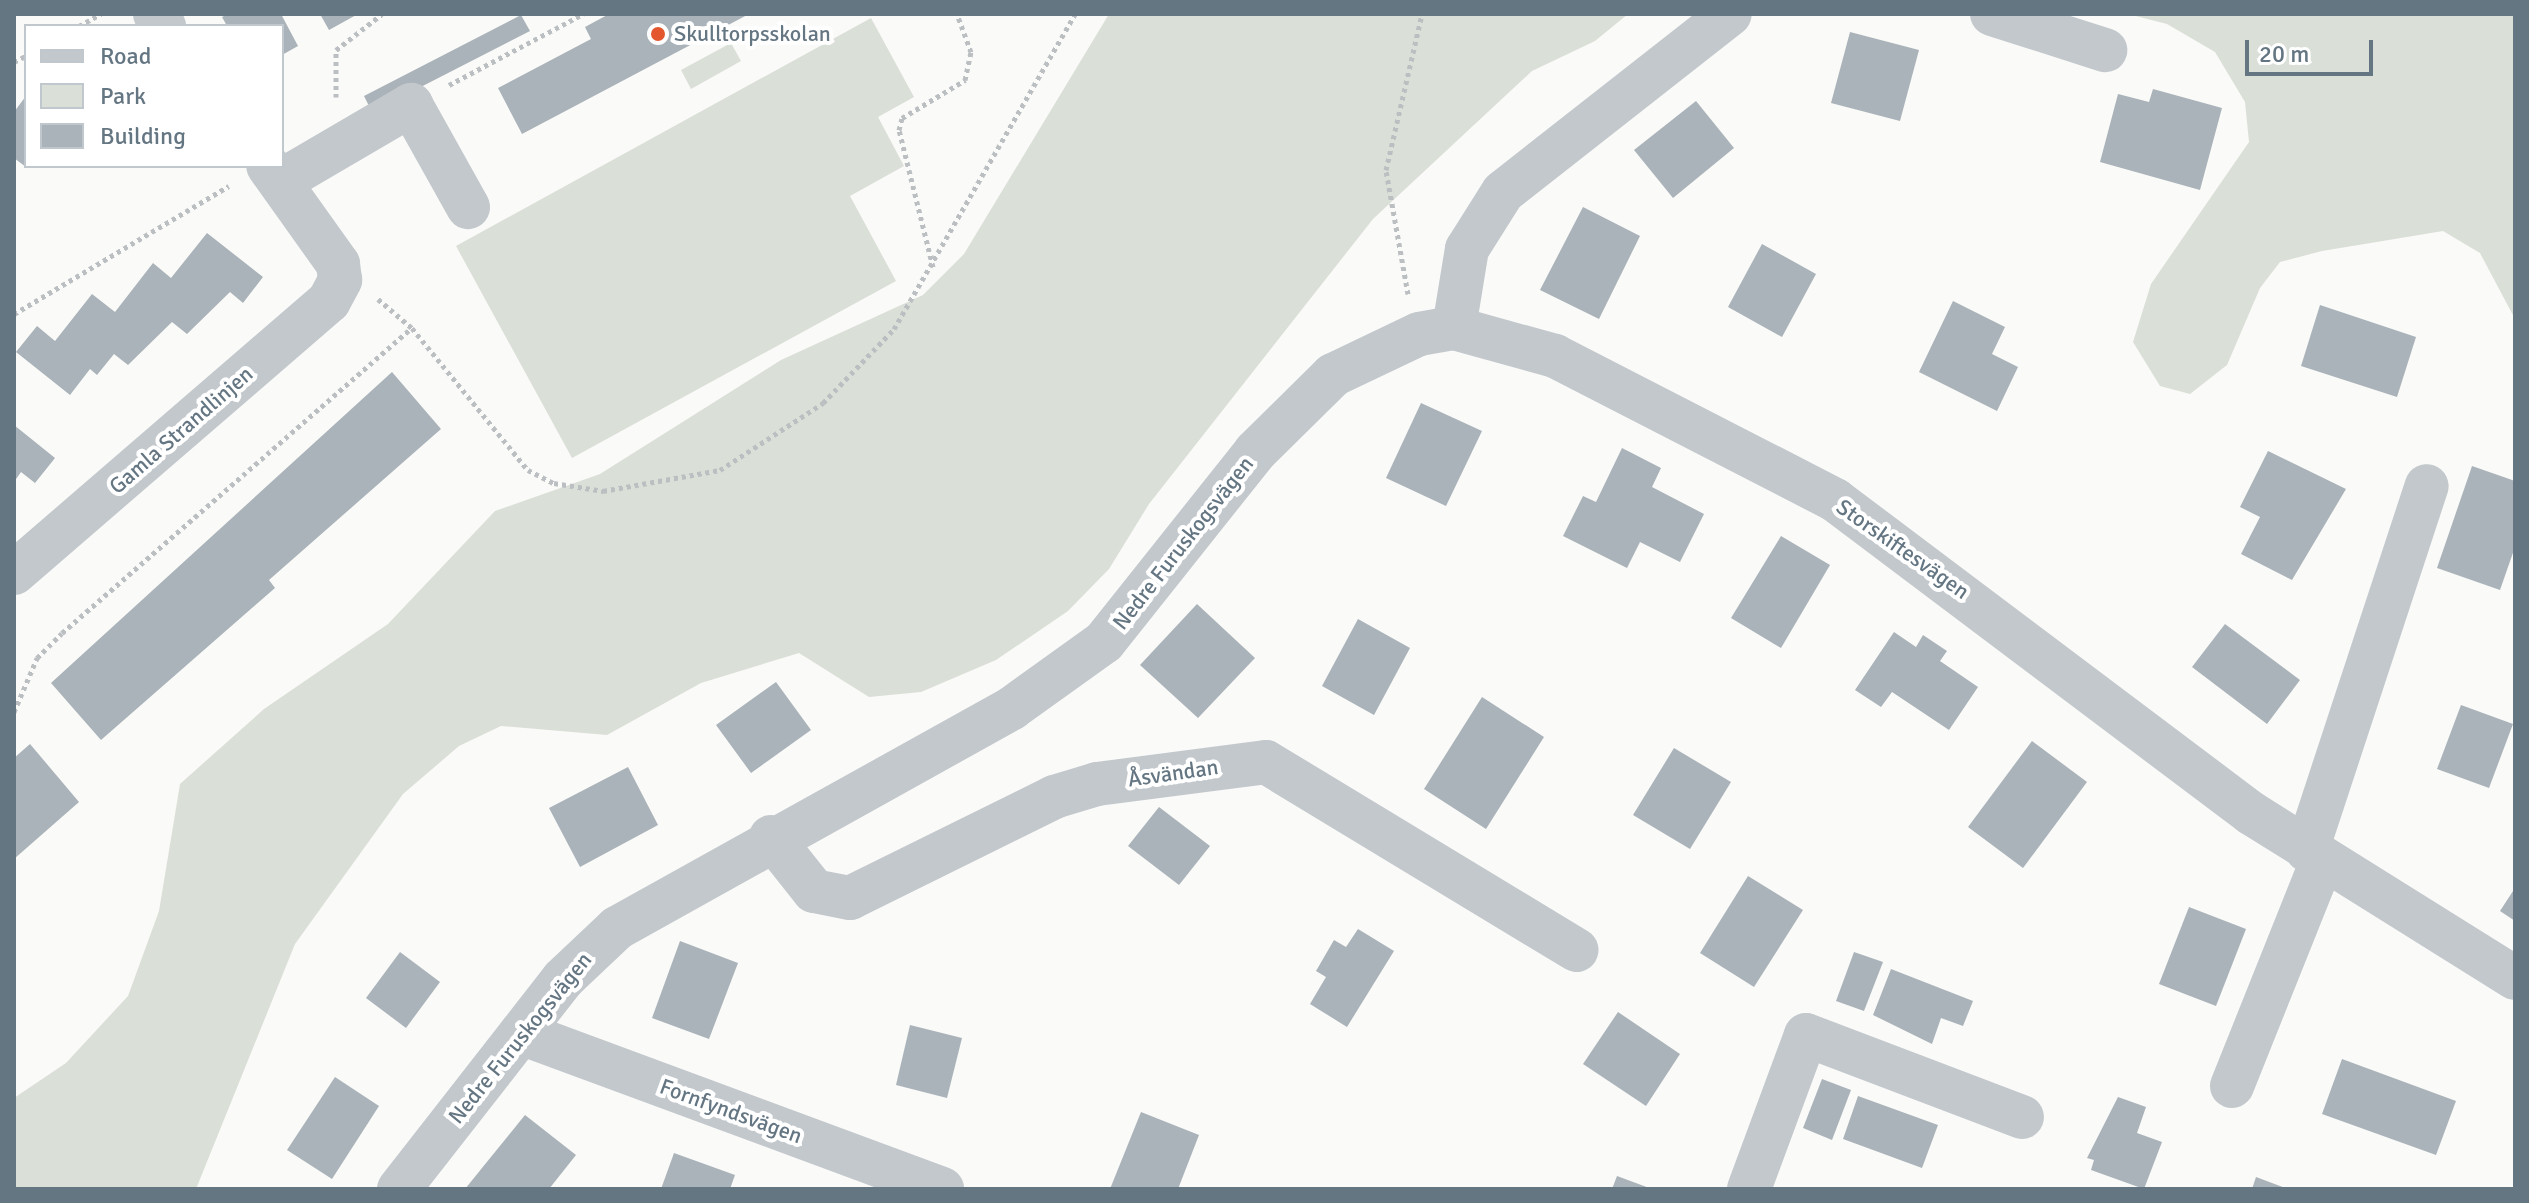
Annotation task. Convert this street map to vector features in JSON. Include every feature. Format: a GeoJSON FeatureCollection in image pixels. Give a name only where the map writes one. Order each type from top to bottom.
{"type":"FeatureCollection","features":[{"type":"Feature","properties":{"kind":"street"},"geometry":{"type":"LineString","coordinates":[[1436,331],[1467,249],[1503,192],[1730,14]]}},
{"type":"Feature","properties":{"kind":"street"},"geometry":{"type":"LineString","coordinates":[[1992,14],[2105,50]]}},
{"type":"Feature","properties":{"kind":"street"},"geometry":{"type":"LineString","coordinates":[[284,167],[348,141],[411,105],[468,207]]}},
{"type":"Feature","properties":{"kind":"street"},"geometry":{"type":"LineString","coordinates":[[282,168],[263,176],[316,225],[340,280]]}},
{"type":"Feature","properties":{"kind":"street","name":"Gamla Strandlinjen"},"geometry":{"type":"LineString","coordinates":[[14,573],[310,320],[340,280]]}},
{"type":"Feature","properties":{"kind":"street","name":"Nedre Furuskogsvägen"},"geometry":{"type":"LineString","coordinates":[[399,1189],[563,979],[617,928],[771,837],[1064,675],[1138,606],[1292,412],[1333,375],[1436,331]]}},
{"type":"Feature","properties":{"kind":"street","name":"Storskiftesvägen"},"geometry":{"type":"LineString","coordinates":[[1436,331],[1555,356],[1835,500],[2315,854],[2515,978]]}},
{"type":"Feature","properties":{"kind":"street"},"geometry":{"type":"LineString","coordinates":[[2232,1086],[2315,854],[2427,486]]}},
{"type":"Feature","properties":{"kind":"street","name":"Åsvändan"},"geometry":{"type":"LineString","coordinates":[[771,837],[814,891],[850,898],[1054,797],[1097,784],[1266,762],[1576,950]]}},
{"type":"Feature","properties":{"kind":"street","name":"Fornfyndsvägen"},"geometry":{"type":"LineString","coordinates":[[521,1033],[942,1189]]}},
{"type":"Feature","properties":{"kind":"street"},"geometry":{"type":"LineString","coordinates":[[1749,1189],[1806,1035],[2022,1117]]}},
{"type":"Feature","properties":{"kind":"path"},"geometry":{"type":"LineString","coordinates":[[83,24],[101,14]]}},
{"type":"Feature","properties":{"kind":"path"},"geometry":{"type":"LineString","coordinates":[[348,141],[332,80],[336,50],[382,14]]}},
{"type":"Feature","properties":{"kind":"path"},"geometry":{"type":"LineString","coordinates":[[411,105],[583,14]]}},
{"type":"Feature","properties":{"kind":"path"},"geometry":{"type":"LineString","coordinates":[[933,267],[899,130],[902,118],[965,80],[971,52],[957,14]]}},
{"type":"Feature","properties":{"kind":"path"},"geometry":{"type":"LineString","coordinates":[[340,280],[377,298],[412,328],[528,470],[554,483],[603,491],[664,485],[720,470],[823,403],[894,329],[933,267],[1075,14]]}},
{"type":"Feature","properties":{"kind":"path"},"geometry":{"type":"LineString","coordinates":[[1422,14],[1386,170],[1394,242],[1436,331]]}},
{"type":"Feature","properties":{"kind":"path"},"geometry":{"type":"LineString","coordinates":[[14,314],[263,176]]}},
{"type":"Feature","properties":{"kind":"path"},"geometry":{"type":"LineString","coordinates":[[14,712],[37,658],[62,633],[412,328]]}},
{"type":"Feature","properties":{"kind":"green space"},"geometry":{"type":"Polygon","coordinates":[[[1109,14],[1628,14],[1595,41],[1532,71],[1373,219],[1149,504],[1109,569],[1068,611],[996,660],[921,692],[869,697],[799,653],[701,683],[607,735],[501,726],[459,746],[403,794],[295,944],[196,1189],[14,1189],[14,1098],[66,1063],[128,996],[159,911],[180,784],[264,709],[388,624],[495,511],[600,474],[781,360],[923,295],[964,254],[1109,14]]]}},
{"type":"Feature","properties":{"kind":"green space"},"geometry":{"type":"Polygon","coordinates":[[[2128,14],[2515,14],[2515,319],[2480,253],[2443,231],[2322,251],[2280,262],[2260,288],[2227,365],[2190,394],[2160,386],[2133,342],[2151,284],[2249,142],[2245,102],[2215,52],[2167,24],[2128,14]]]}},
{"type":"Feature","properties":{"kind":"green space"},"geometry":{"type":"Polygon","coordinates":[[[871,18],[914,97],[878,117],[904,166],[850,196],[896,281],[572,458],[456,246],[871,18]]]}},
{"type":"Feature","properties":{"kind":"green space"},"geometry":{"type":"Polygon","coordinates":[[[731,43],[741,61],[691,89],[681,70],[731,43]]]}},
{"type":"Feature","properties":{"kind":"building"},"geometry":{"type":"Polygon","coordinates":[[[228,14],[281,14],[298,46],[284,54],[284,24],[226,24],[222,17],[228,14]]]}},
{"type":"Feature","properties":{"kind":"building"},"geometry":{"type":"Polygon","coordinates":[[[320,14],[358,14],[329,30],[320,14]]]}},
{"type":"Feature","properties":{"kind":"building"},"geometry":{"type":"Polygon","coordinates":[[[609,14],[749,14],[522,134],[498,88],[591,39],[585,27],[609,14]]]}},
{"type":"Feature","properties":{"kind":"building"},"geometry":{"type":"Polygon","coordinates":[[[521,15],[530,31],[372,112],[364,96],[521,15]]]}},
{"type":"Feature","properties":{"kind":"building"},"geometry":{"type":"Polygon","coordinates":[[[1850,32],[1919,50],[1900,121],[1831,103],[1850,32]]]}},
{"type":"Feature","properties":{"kind":"building"},"geometry":{"type":"Polygon","coordinates":[[[2153,89],[2222,108],[2200,190],[2100,162],[2118,94],[2149,102],[2153,89]]]}},
{"type":"Feature","properties":{"kind":"building"},"geometry":{"type":"Polygon","coordinates":[[[24,99],[24,166],[14,158],[14,112],[24,99]]]}},
{"type":"Feature","properties":{"kind":"building"},"geometry":{"type":"Polygon","coordinates":[[[1696,101],[1734,148],[1673,198],[1634,150],[1696,101]]]}},
{"type":"Feature","properties":{"kind":"building"},"geometry":{"type":"Polygon","coordinates":[[[1583,207],[1640,236],[1599,319],[1540,290],[1583,207]]]}},
{"type":"Feature","properties":{"kind":"building"},"geometry":{"type":"Polygon","coordinates":[[[207,233],[263,277],[243,303],[230,292],[187,334],[172,322],[128,365],[114,354],[97,375],[90,369],[70,395],[16,352],[37,326],[55,341],[92,294],[115,312],[153,263],[171,278],[207,233]]]}},
{"type":"Feature","properties":{"kind":"building"},"geometry":{"type":"Polygon","coordinates":[[[1762,244],[1816,274],[1782,337],[1728,307],[1762,244]]]}},
{"type":"Feature","properties":{"kind":"building"},"geometry":{"type":"Polygon","coordinates":[[[1953,301],[2005,327],[1992,354],[2018,367],[1997,411],[1919,372],[1953,301]]]}},
{"type":"Feature","properties":{"kind":"building"},"geometry":{"type":"Polygon","coordinates":[[[2320,305],[2416,337],[2397,397],[2301,366],[2320,305]]]}},
{"type":"Feature","properties":{"kind":"building"},"geometry":{"type":"Polygon","coordinates":[[[392,372],[441,429],[269,580],[275,588],[101,740],[51,683],[392,372]]]}},
{"type":"Feature","properties":{"kind":"building"},"geometry":{"type":"Polygon","coordinates":[[[1421,403],[1482,431],[1446,506],[1386,478],[1421,403]]]}},
{"type":"Feature","properties":{"kind":"building"},"geometry":{"type":"Polygon","coordinates":[[[14,425],[55,458],[35,483],[21,472],[14,482],[14,425]]]}},
{"type":"Feature","properties":{"kind":"building"},"geometry":{"type":"Polygon","coordinates":[[[1622,448],[1661,468],[1652,487],[1704,514],[1680,562],[1640,542],[1627,568],[1563,536],[1583,496],[1596,502],[1622,448]]]}},
{"type":"Feature","properties":{"kind":"building"},"geometry":{"type":"Polygon","coordinates":[[[2268,451],[2346,489],[2292,580],[2241,554],[2260,517],[2240,507],[2268,451]]]}},
{"type":"Feature","properties":{"kind":"building"},"geometry":{"type":"Polygon","coordinates":[[[2472,466],[2515,481],[2515,547],[2500,590],[2437,568],[2472,466]]]}},
{"type":"Feature","properties":{"kind":"building"},"geometry":{"type":"Polygon","coordinates":[[[1781,536],[1830,565],[1781,648],[1731,618],[1781,536]]]}},
{"type":"Feature","properties":{"kind":"building"},"geometry":{"type":"Polygon","coordinates":[[[1197,604],[1255,658],[1198,718],[1140,665],[1197,604]]]}},
{"type":"Feature","properties":{"kind":"building"},"geometry":{"type":"Polygon","coordinates":[[[1358,619],[1410,648],[1374,715],[1322,686],[1358,619]]]}},
{"type":"Feature","properties":{"kind":"building"},"geometry":{"type":"Polygon","coordinates":[[[2225,624],[2300,680],[2267,724],[2192,667],[2225,624]]]}},
{"type":"Feature","properties":{"kind":"building"},"geometry":{"type":"Polygon","coordinates":[[[1894,632],[1916,647],[1923,635],[1947,651],[1940,661],[1978,687],[1949,730],[1892,692],[1881,707],[1855,690],[1894,632]]]}},
{"type":"Feature","properties":{"kind":"building"},"geometry":{"type":"Polygon","coordinates":[[[776,682],[811,730],[751,773],[716,725],[776,682]]]}},
{"type":"Feature","properties":{"kind":"building"},"geometry":{"type":"Polygon","coordinates":[[[1482,697],[1544,737],[1486,829],[1424,789],[1482,697]]]}},
{"type":"Feature","properties":{"kind":"building"},"geometry":{"type":"Polygon","coordinates":[[[2461,705],[2513,724],[2489,788],[2437,769],[2461,705]]]}},
{"type":"Feature","properties":{"kind":"building"},"geometry":{"type":"Polygon","coordinates":[[[2032,741],[2087,782],[2023,868],[1968,827],[2032,741]]]}},
{"type":"Feature","properties":{"kind":"building"},"geometry":{"type":"Polygon","coordinates":[[[30,744],[79,802],[14,859],[14,758],[30,744]]]}},
{"type":"Feature","properties":{"kind":"building"},"geometry":{"type":"Polygon","coordinates":[[[1674,748],[1731,782],[1690,849],[1633,815],[1674,748]]]}},
{"type":"Feature","properties":{"kind":"building"},"geometry":{"type":"Polygon","coordinates":[[[628,767],[658,825],[580,867],[549,808],[628,767]]]}},
{"type":"Feature","properties":{"kind":"building"},"geometry":{"type":"Polygon","coordinates":[[[1159,807],[1210,846],[1179,885],[1128,846],[1159,807]]]}},
{"type":"Feature","properties":{"kind":"building"},"geometry":{"type":"Polygon","coordinates":[[[1748,876],[1803,910],[1754,987],[1700,953],[1748,876]]]}},
{"type":"Feature","properties":{"kind":"building"},"geometry":{"type":"Polygon","coordinates":[[[2515,888],[2515,921],[2500,911],[2515,888]]]}},
{"type":"Feature","properties":{"kind":"building"},"geometry":{"type":"Polygon","coordinates":[[[2189,907],[2246,929],[2216,1006],[2159,984],[2189,907]]]}},
{"type":"Feature","properties":{"kind":"building"},"geometry":{"type":"Polygon","coordinates":[[[1358,929],[1394,951],[1347,1027],[1310,1004],[1326,977],[1316,971],[1334,940],[1346,947],[1358,929]]]}},
{"type":"Feature","properties":{"kind":"building"},"geometry":{"type":"Polygon","coordinates":[[[680,941],[738,963],[709,1039],[652,1018],[680,941]]]}},
{"type":"Feature","properties":{"kind":"building"},"geometry":{"type":"Polygon","coordinates":[[[400,952],[440,982],[406,1028],[366,998],[400,952]]]}},
{"type":"Feature","properties":{"kind":"building"},"geometry":{"type":"Polygon","coordinates":[[[1854,952],[1883,962],[1864,1011],[1836,1001],[1854,952]]]}},
{"type":"Feature","properties":{"kind":"building"},"geometry":{"type":"Polygon","coordinates":[[[1891,969],[1973,1001],[1963,1026],[1941,1018],[1932,1044],[1873,1015],[1891,969]]]}},
{"type":"Feature","properties":{"kind":"building"},"geometry":{"type":"Polygon","coordinates":[[[1618,1012],[1680,1054],[1646,1106],[1583,1064],[1618,1012]]]}},
{"type":"Feature","properties":{"kind":"building"},"geometry":{"type":"Polygon","coordinates":[[[910,1025],[962,1038],[947,1098],[896,1085],[910,1025]]]}},
{"type":"Feature","properties":{"kind":"building"},"geometry":{"type":"Polygon","coordinates":[[[2342,1059],[2456,1101],[2436,1155],[2322,1114],[2342,1059]]]}},
{"type":"Feature","properties":{"kind":"building"},"geometry":{"type":"Polygon","coordinates":[[[335,1077],[379,1106],[332,1179],[287,1150],[335,1077]]]}},
{"type":"Feature","properties":{"kind":"building"},"geometry":{"type":"Polygon","coordinates":[[[1822,1079],[1851,1090],[1832,1140],[1803,1128],[1822,1079]]]}},
{"type":"Feature","properties":{"kind":"building"},"geometry":{"type":"Polygon","coordinates":[[[1858,1096],[1938,1125],[1922,1168],[1843,1139],[1858,1096]]]}},
{"type":"Feature","properties":{"kind":"building"},"geometry":{"type":"Polygon","coordinates":[[[2118,1097],[2146,1107],[2137,1133],[2162,1142],[2144,1189],[2091,1170],[2094,1160],[2087,1158],[2118,1097]]]}},
{"type":"Feature","properties":{"kind":"building"},"geometry":{"type":"Polygon","coordinates":[[[1141,1112],[1199,1135],[1178,1189],[1110,1189],[1141,1112]]]}},
{"type":"Feature","properties":{"kind":"building"},"geometry":{"type":"Polygon","coordinates":[[[525,1115],[576,1155],[549,1189],[465,1189],[525,1115]]]}},
{"type":"Feature","properties":{"kind":"building"},"geometry":{"type":"Polygon","coordinates":[[[674,1153],[735,1175],[730,1189],[661,1189],[674,1153]]]}},
{"type":"Feature","properties":{"kind":"building"},"geometry":{"type":"Polygon","coordinates":[[[1617,1176],[1652,1189],[1612,1189],[1617,1176]]]}},
{"type":"Feature","properties":{"kind":"building"},"geometry":{"type":"Polygon","coordinates":[[[2256,1177],[2288,1189],[2252,1189],[2256,1177]]]}},
{"type":"Feature","properties":{"kind":"place","name":"Skulltorpsskolan"},"geometry":{"type":"Point","coordinates":[658,34]}}]}
